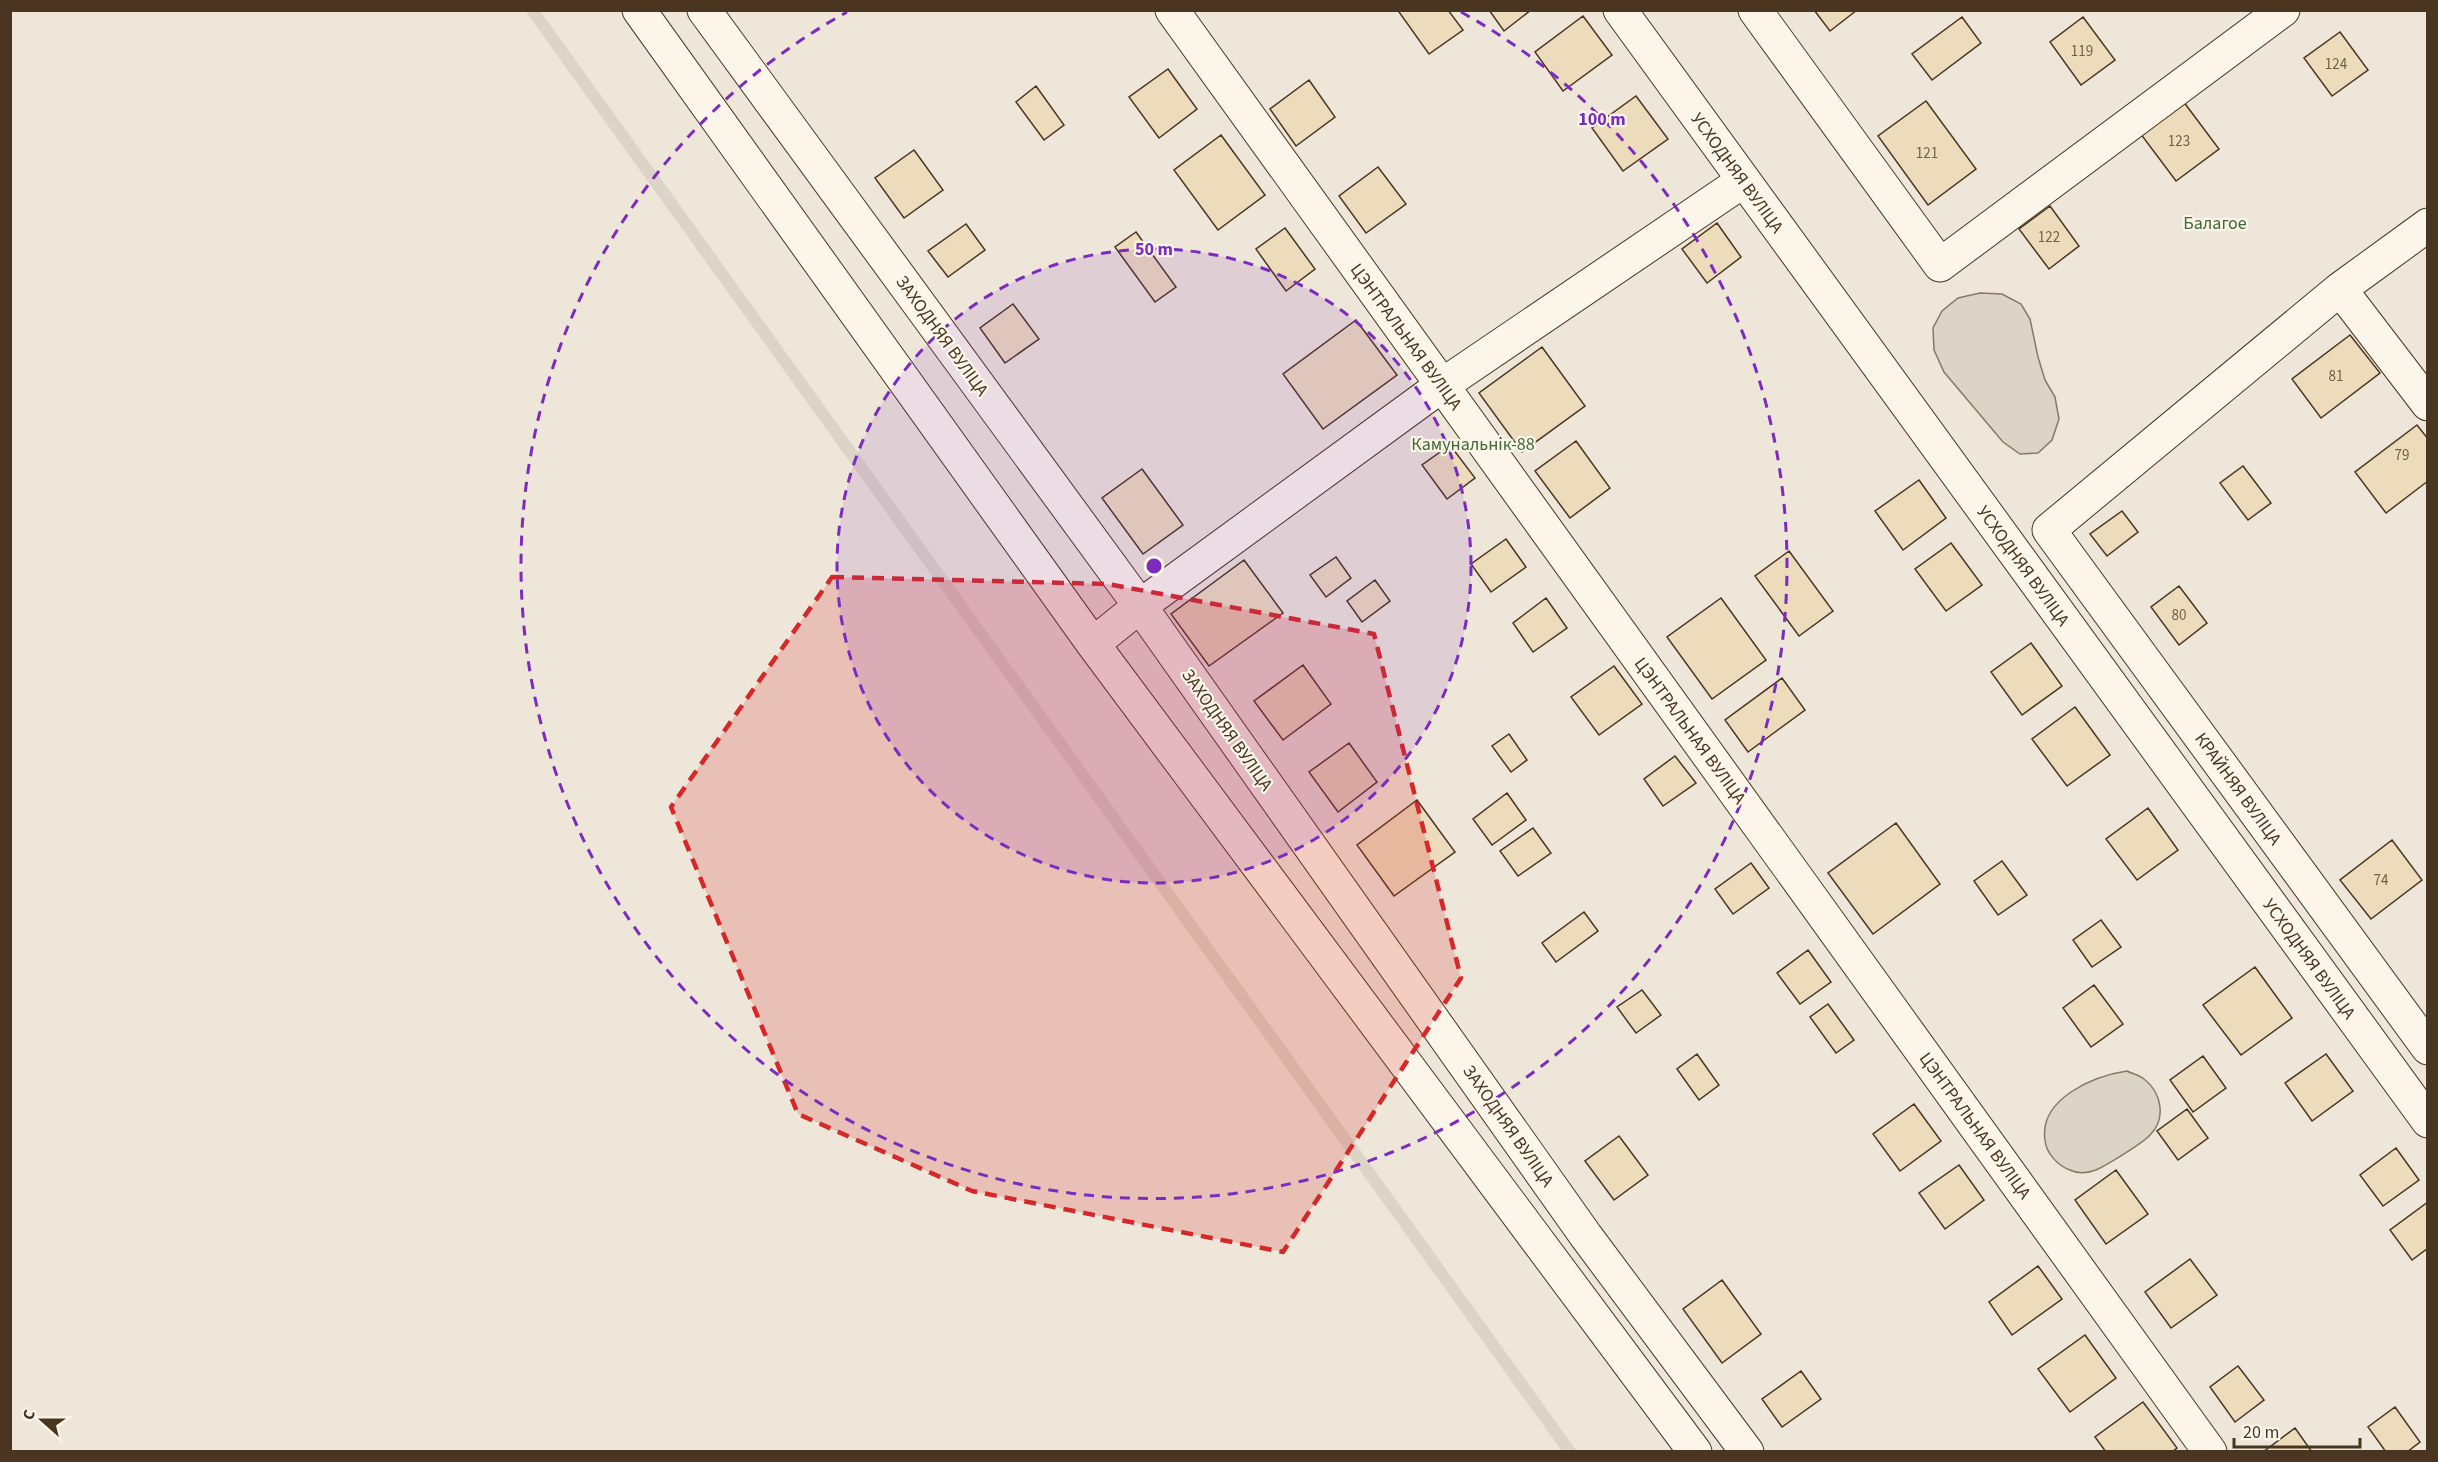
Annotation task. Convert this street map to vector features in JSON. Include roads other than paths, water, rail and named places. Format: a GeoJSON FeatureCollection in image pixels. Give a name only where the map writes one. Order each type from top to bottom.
{"type":"FeatureCollection","features":[{"type":"Feature","properties":{"kind":"street"},"geometry":{"type":"LineString","coordinates":[[639,10],[1093,644],[1695,1452]]}},
{"type":"Feature","properties":{"kind":"street","name":"ЗАХОДНЯЯ ВУЛІЦА"},"geometry":{"type":"LineString","coordinates":[[704,10],[1140,606],[1586,1236],[1747,1452]]}},
{"type":"Feature","properties":{"kind":"street","name":"ЦЭНТРАЛЬНАЯ ВУЛІЦА"},"geometry":{"type":"LineString","coordinates":[[1172,10],[2210,1452]]}},
{"type":"Feature","properties":{"kind":"street","name":"УСХОДНЯЯ ВУЛІЦА"},"geometry":{"type":"LineString","coordinates":[[1620,10],[2427,1121]]}},
{"type":"Feature","properties":{"kind":"street"},"geometry":{"type":"LineString","coordinates":[[1755,10],[1940,265],[2283,10]]}},
{"type":"Feature","properties":{"kind":"street"},"geometry":{"type":"LineString","coordinates":[[1093,644],[1140,606],[1441,386],[1743,181]]}},
{"type":"Feature","properties":{"kind":"street"},"geometry":{"type":"LineString","coordinates":[[2427,225],[2340,289],[2427,404]]}},
{"type":"Feature","properties":{"kind":"street","name":"КРАЙНЯЯ ВУЛІЦА"},"geometry":{"type":"LineString","coordinates":[[2340,289],[2049,530],[2427,1048]]}},
{"type":"Feature","properties":{"kind":"waterway"},"geometry":{"type":"LineString","coordinates":[[532,10],[1570,1452]]}},
{"type":"Feature","properties":{"kind":"park label","name":"Балагое"},"geometry":{"type":"Point","coordinates":[2215,223]}},
{"type":"Feature","properties":{"kind":"park label","name":"Камунальнік-88"},"geometry":{"type":"Point","coordinates":[1473,444]}}]}
